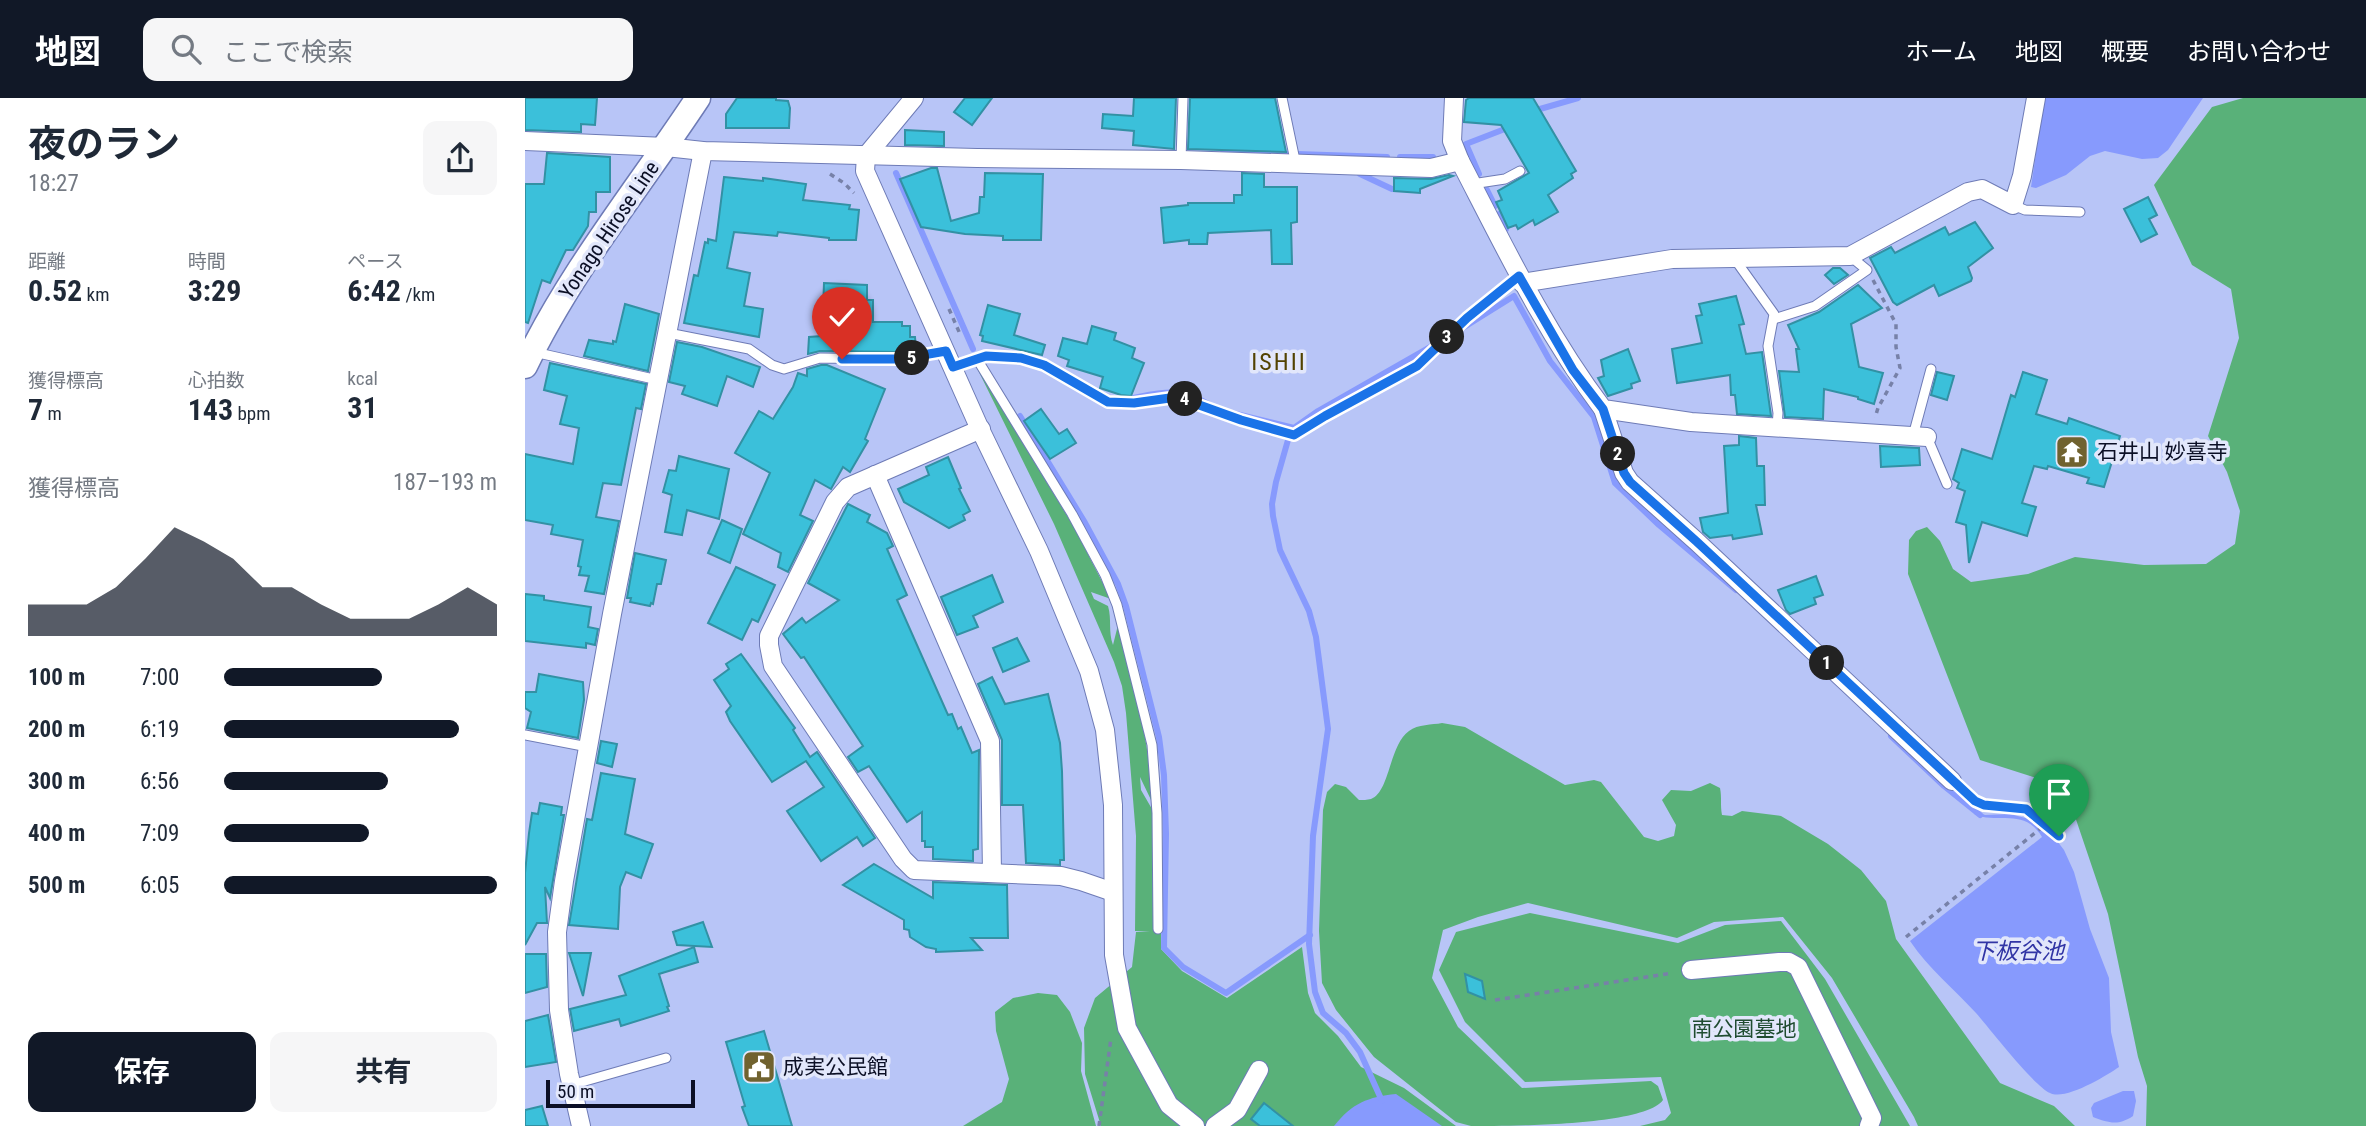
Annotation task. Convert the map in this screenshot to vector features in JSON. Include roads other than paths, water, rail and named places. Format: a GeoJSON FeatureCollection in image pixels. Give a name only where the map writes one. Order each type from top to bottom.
{"type":"FeatureCollection","features":[{"type":"Feature","properties":{"kind":"main road","name":"Yonago Hirose Line"},"geometry":{"type":"LineString","coordinates":[[529,359],[553,314],[645,172],[666,147],[698,98]]}},
{"type":"Feature","properties":{"kind":"street"},"geometry":{"type":"LineString","coordinates":[[914,98],[866,156],[865,171],[1045,564],[1089,671],[1105,730],[1113,805],[1114,955],[1127,1028],[1169,1105],[1195,1126]]}},
{"type":"Feature","properties":{"kind":"street"},"geometry":{"type":"LineString","coordinates":[[1454,98],[1451,141],[1460,161],[1520,280],[1573,370],[1603,409],[1624,473],[1630,482],[1952,781]]}},
{"type":"Feature","properties":{"kind":"street"},"geometry":{"type":"LineString","coordinates":[[1520,280],[1672,259],[1850,256],[1968,192],[1982,189],[2013,205],[2022,176],[2036,98]]}},
{"type":"Feature","properties":{"kind":"street"},"geometry":{"type":"LineString","coordinates":[[525,141],[703,151],[866,156],[1181,160],[1431,168],[1460,161]]}},
{"type":"Feature","properties":{"kind":"street"},"geometry":{"type":"LineString","coordinates":[[581,1126],[571,1085],[559,1010],[557,932],[588,747],[703,151]]}},
{"type":"Feature","properties":{"kind":"street"},"geometry":{"type":"LineString","coordinates":[[1603,409],[1691,422],[1920,437]]}},
{"type":"Feature","properties":{"kind":"street"},"geometry":{"type":"LineString","coordinates":[[981,429],[848,487],[835,502],[769,636],[773,666],[903,859],[914,870],[1061,876],[1113,892]]}},
{"type":"Feature","properties":{"kind":"street"},"geometry":{"type":"LineString","coordinates":[[875,475],[990,741],[992,873]]}},
{"type":"Feature","properties":{"kind":"street"},"geometry":{"type":"LineString","coordinates":[[1691,970],[1779,961],[1798,967],[1872,1118],[1872,1125]]}},
{"type":"Feature","properties":{"kind":"street"},"geometry":{"type":"LineString","coordinates":[[1215,1126],[1237,1110],[1259,1070]]}},
{"type":"Feature","properties":{"kind":"lane"},"geometry":{"type":"LineString","coordinates":[[1181,160],[1183,98]]}},
{"type":"Feature","properties":{"kind":"lane"},"geometry":{"type":"LineString","coordinates":[[1282,98],[1296,165]]}},
{"type":"Feature","properties":{"kind":"lane"},"geometry":{"type":"LineString","coordinates":[[1472,184],[1505,179],[1520,171]]}},
{"type":"Feature","properties":{"kind":"lane"},"geometry":{"type":"LineString","coordinates":[[2013,205],[2025,210],[2080,212]]}},
{"type":"Feature","properties":{"kind":"lane"},"geometry":{"type":"LineString","coordinates":[[1774,319],[1815,306],[1867,270],[1850,256]]}},
{"type":"Feature","properties":{"kind":"lane"},"geometry":{"type":"LineString","coordinates":[[1733,257],[1774,314],[1768,346],[1778,413],[1777,427]]}},
{"type":"Feature","properties":{"kind":"lane"},"geometry":{"type":"LineString","coordinates":[[668,333],[748,349],[772,365],[784,369],[820,358],[1021,358],[1054,370],[1108,402],[1134,403],[1177,397],[1241,420],[1294,435],[1417,366],[1467,318],[1520,280]]}},
{"type":"Feature","properties":{"kind":"lane"},"geometry":{"type":"LineString","coordinates":[[529,359],[658,380]]}},
{"type":"Feature","properties":{"kind":"lane"},"geometry":{"type":"LineString","coordinates":[[977,359],[1072,514],[1105,575],[1117,605],[1152,746],[1157,813],[1158,929]]}},
{"type":"Feature","properties":{"kind":"lane"},"geometry":{"type":"LineString","coordinates":[[1931,369],[1920,437],[1947,484]]}},
{"type":"Feature","properties":{"kind":"lane"},"geometry":{"type":"LineString","coordinates":[[525,735],[588,747]]}},
{"type":"Feature","properties":{"kind":"lane"},"geometry":{"type":"LineString","coordinates":[[571,1085],[666,1058]]}},
{"type":"Feature","properties":{"kind":"water"},"geometry":{"type":"Polygon","coordinates":[[[2044,98],[2203,98],[2168,150],[2158,158],[2142,159],[2105,151],[2090,156],[2066,175],[2036,188],[2031,187],[2044,98]]]}},
{"type":"Feature","properties":{"kind":"water","name":"下板谷池"},"geometry":{"type":"Polygon","coordinates":[[[1975,810],[1985,815],[2010,814],[2033,820],[2054,837],[2064,850],[2074,872],[2090,929],[2109,978],[2111,1032],[2119,1067],[2075,1091],[2057,1095],[2043,1088],[1925,961],[1910,941],[2042,837],[2027,822],[2011,818],[1983,817],[1974,814],[1975,810]]]}},
{"type":"Feature","properties":{"kind":"water"},"geometry":{"type":"Polygon","coordinates":[[[2123,1091],[2134,1091],[2136,1101],[2133,1116],[2113,1122],[2093,1117],[2091,1108],[2094,1103],[2123,1091]]]}},
{"type":"Feature","properties":{"kind":"water"},"geometry":{"type":"Polygon","coordinates":[[[1396,1094],[1442,1126],[1334,1126],[1361,1102],[1396,1094]]]}},
{"type":"Feature","properties":{"kind":"waterway"},"geometry":{"type":"LineString","coordinates":[[1533,111],[1578,98]]}},
{"type":"Feature","properties":{"kind":"waterway"},"geometry":{"type":"LineString","coordinates":[[1479,174],[1466,144],[1510,127]]}},
{"type":"Feature","properties":{"kind":"waterway"},"geometry":{"type":"LineString","coordinates":[[1223,153],[1291,154]]}},
{"type":"Feature","properties":{"kind":"waterway"},"geometry":{"type":"LineString","coordinates":[[1297,154],[1387,157]]}},
{"type":"Feature","properties":{"kind":"waterway"},"geometry":{"type":"LineString","coordinates":[[1400,157],[1433,157]]}},
{"type":"Feature","properties":{"kind":"waterway"},"geometry":{"type":"LineString","coordinates":[[896,173],[973,349]]}},
{"type":"Feature","properties":{"kind":"waterway"},"geometry":{"type":"LineString","coordinates":[[1360,174],[1392,189]]}},
{"type":"Feature","properties":{"kind":"waterway"},"geometry":{"type":"LineString","coordinates":[[1487,190],[1495,206]]}},
{"type":"Feature","properties":{"kind":"waterway"},"geometry":{"type":"LineString","coordinates":[[1499,214],[1506,229]]}},
{"type":"Feature","properties":{"kind":"waterway"},"geometry":{"type":"LineString","coordinates":[[1461,329],[1514,296],[1550,361],[1594,417],[1615,483],[1659,525],[1736,590]]}},
{"type":"Feature","properties":{"kind":"waterway"},"geometry":{"type":"LineString","coordinates":[[1232,413],[1294,428],[1318,411],[1430,347]]}},
{"type":"Feature","properties":{"kind":"waterway"},"geometry":{"type":"LineString","coordinates":[[1127,399],[1171,392],[1189,395],[1212,406]]}},
{"type":"Feature","properties":{"kind":"waterway"},"geometry":{"type":"LineString","coordinates":[[1020,416],[1084,521],[1118,584],[1126,606],[1159,737],[1164,775],[1164,948],[1183,967],[1226,993],[1310,935]]}},
{"type":"Feature","properties":{"kind":"waterway"},"geometry":{"type":"LineString","coordinates":[[1288,440],[1276,482],[1273,516],[1280,550],[1309,611],[1316,637],[1328,729],[1313,836],[1309,944],[1315,992],[1323,1013],[1346,1033],[1360,1052],[1382,1101]]}},
{"type":"Feature","properties":{"kind":"waterway"},"geometry":{"type":"LineString","coordinates":[[1891,736],[1944,786],[1980,815]]}},
{"type":"Feature","properties":{"kind":"place","name":"石井山 妙喜寺"},"geometry":{"type":"Point","coordinates":[2072,452]}},
{"type":"Feature","properties":{"kind":"place","name":"成実公民館"},"geometry":{"type":"Point","coordinates":[759,1067]}},
{"type":"Feature","properties":{"kind":"district","name":"ISHII"},"geometry":{"type":"Point","coordinates":[1279,362]}},
{"type":"Feature","properties":{"kind":"park label","name":"南公園墓地"},"geometry":{"type":"Point","coordinates":[1744,1029]}}]}
